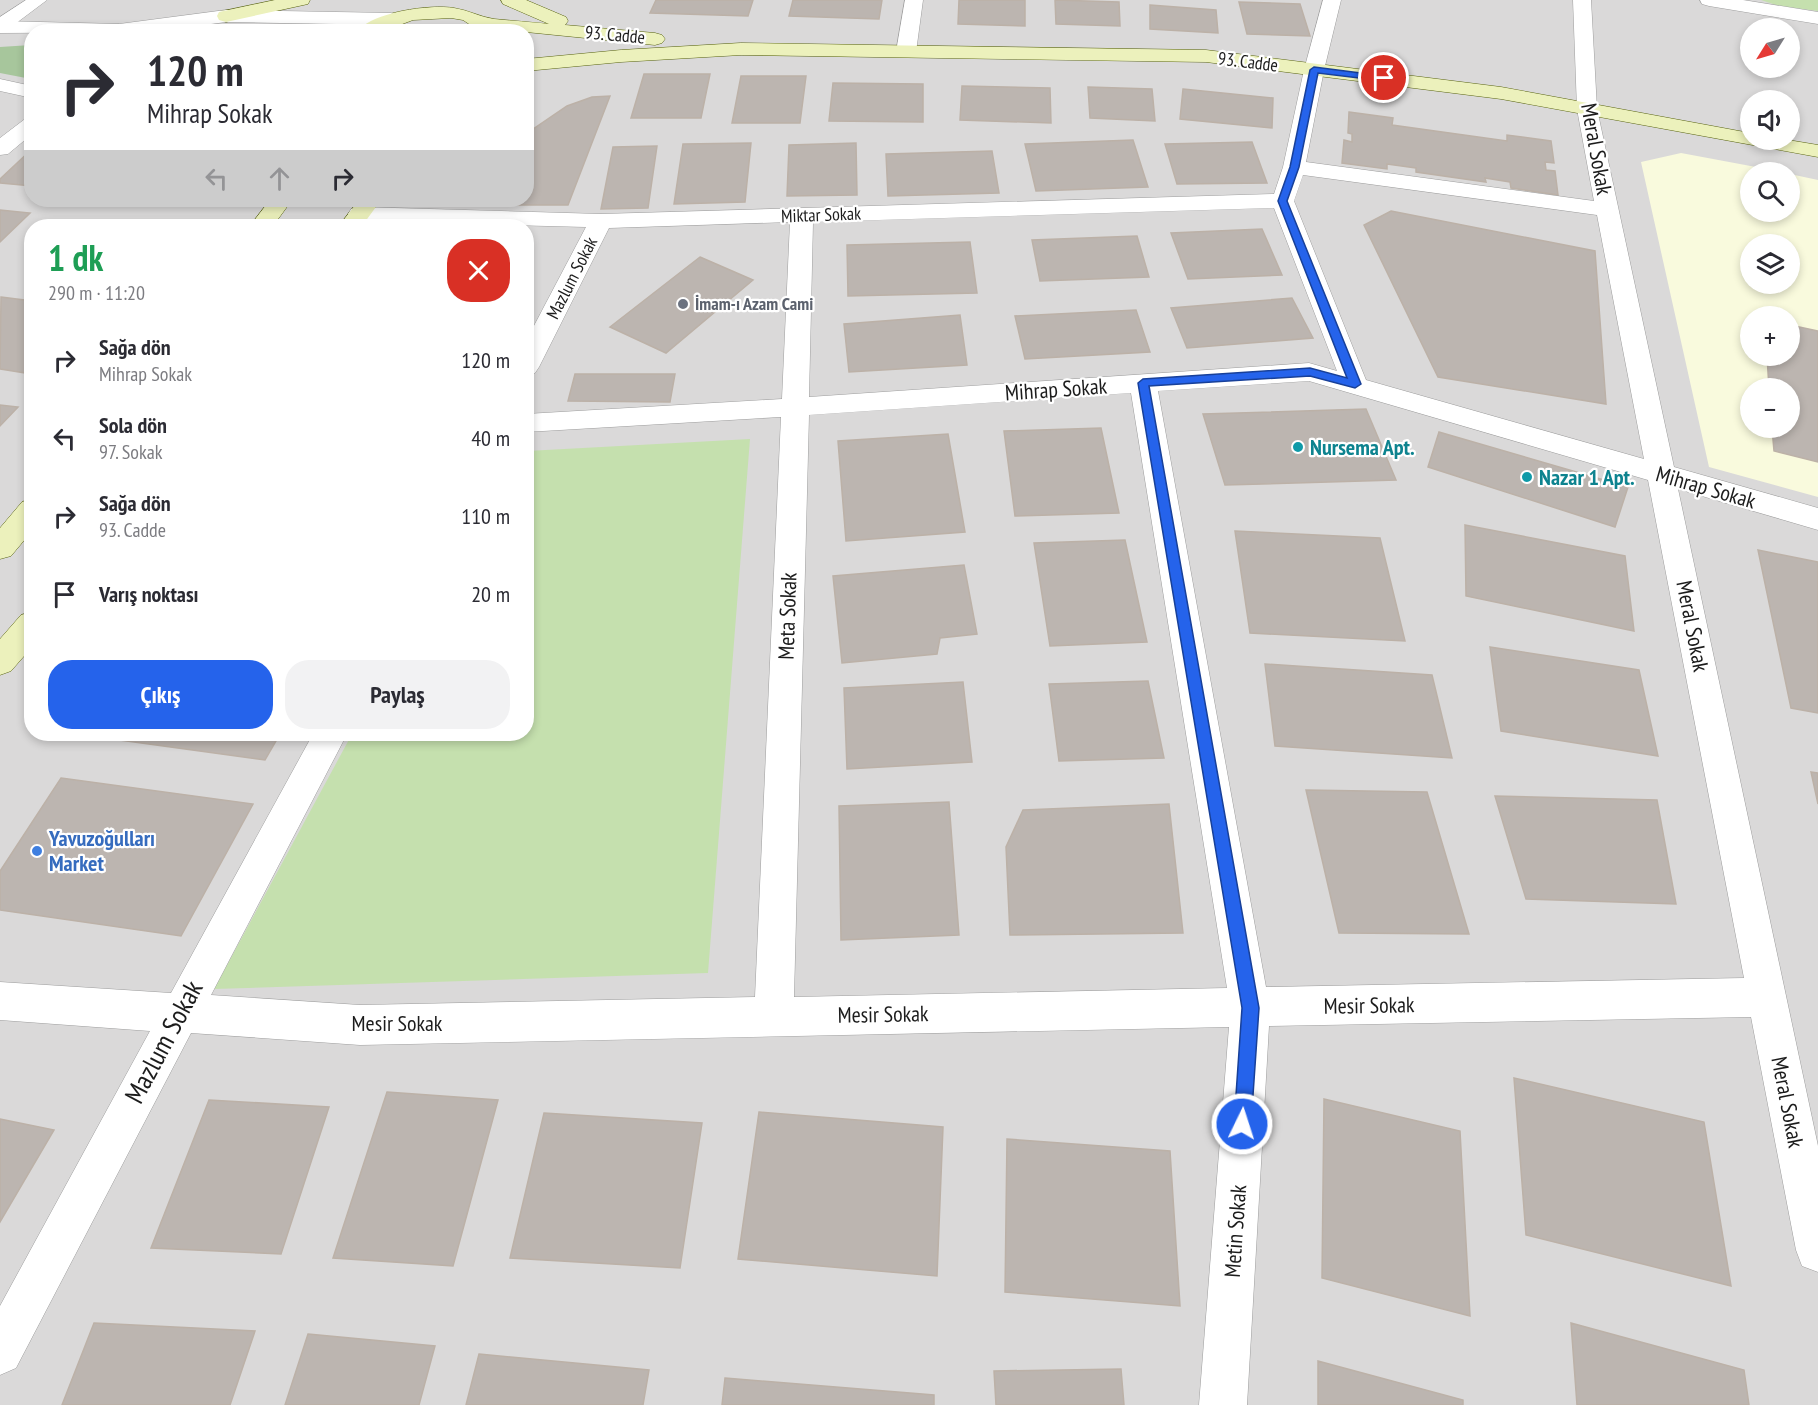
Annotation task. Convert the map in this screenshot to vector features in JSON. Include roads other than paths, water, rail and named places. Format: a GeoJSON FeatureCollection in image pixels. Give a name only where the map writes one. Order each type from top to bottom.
{"type":"FeatureCollection","features":[{"type":"Feature","properties":{"kind":"main road"},"geometry":{"type":"LineString","coordinates":[[226,16],[301,0]]}},
{"type":"Feature","properties":{"kind":"main road"},"geometry":{"type":"LineString","coordinates":[[486,0],[487,24]]}},
{"type":"Feature","properties":{"kind":"main road"},"geometry":{"type":"LineString","coordinates":[[510,0],[543,16],[569,25],[617,34]]}},
{"type":"Feature","properties":{"kind":"main road"},"geometry":{"type":"LineString","coordinates":[[379,24],[400,11]]}},
{"type":"Feature","properties":{"kind":"main road","name":"93. Cadde"},"geometry":{"type":"LineString","coordinates":[[400,11],[445,11],[484,24]]}},
{"type":"Feature","properties":{"kind":"main road","name":"93. Cadde"},"geometry":{"type":"LineString","coordinates":[[534,28],[617,34],[741,50]]}},
{"type":"Feature","properties":{"kind":"main road","name":"93. Cadde"},"geometry":{"type":"LineString","coordinates":[[534,64],[621,56],[741,50],[1206,56],[1501,93],[1740,137]]}},
{"type":"Feature","properties":{"kind":"main road"},"geometry":{"type":"LineString","coordinates":[[535,83],[621,56]]}},
{"type":"Feature","properties":{"kind":"main road","name":"93. Cadde"},"geometry":{"type":"LineString","coordinates":[[1800,148],[1818,152]]}},
{"type":"Feature","properties":{"kind":"main road"},"geometry":{"type":"LineString","coordinates":[[266,219],[276,207]]}},
{"type":"Feature","properties":{"kind":"main road"},"geometry":{"type":"LineString","coordinates":[[0,548],[24,520]]}},
{"type":"Feature","properties":{"kind":"main road"},"geometry":{"type":"LineString","coordinates":[[0,662],[24,634]]}},
{"type":"Feature","properties":{"kind":"street"},"geometry":{"type":"LineString","coordinates":[[0,27],[38,0]]}},
{"type":"Feature","properties":{"kind":"street"},"geometry":{"type":"LineString","coordinates":[[906,52],[914,0]]}},
{"type":"Feature","properties":{"kind":"street"},"geometry":{"type":"LineString","coordinates":[[1332,0],[1314,70],[1294,167],[1283,201],[1355,384]]}},
{"type":"Feature","properties":{"kind":"street","name":"Meral Sokak"},"geometry":{"type":"LineString","coordinates":[[1582,0],[1587,109],[1818,1250]]}},
{"type":"Feature","properties":{"kind":"street"},"geometry":{"type":"LineString","coordinates":[[1720,1],[1818,18]]}},
{"type":"Feature","properties":{"kind":"street"},"geometry":{"type":"LineString","coordinates":[[171,24],[226,16],[400,11]]}},
{"type":"Feature","properties":{"kind":"street"},"geometry":{"type":"LineString","coordinates":[[0,27],[24,28]]}},
{"type":"Feature","properties":{"kind":"street"},"geometry":{"type":"LineString","coordinates":[[0,85],[24,90]]}},
{"type":"Feature","properties":{"kind":"street"},"geometry":{"type":"LineString","coordinates":[[0,148],[24,129]]}},
{"type":"Feature","properties":{"kind":"street"},"geometry":{"type":"LineString","coordinates":[[1294,167],[1608,210]]}},
{"type":"Feature","properties":{"kind":"street","name":"Miktar Sokak"},"geometry":{"type":"LineString","coordinates":[[359,213],[601,221],[1283,201]]}},
{"type":"Feature","properties":{"kind":"street","name":"Meta Sokak"},"geometry":{"type":"LineString","coordinates":[[774,1016],[802,215]]}},
{"type":"Feature","properties":{"kind":"street","name":"Mazlum Sokak"},"geometry":{"type":"LineString","coordinates":[[534,351],[601,221]]}},
{"type":"Feature","properties":{"kind":"street","name":"Mihrap Sokak"},"geometry":{"type":"LineString","coordinates":[[534,423],[1310,372],[1818,519]]}},
{"type":"Feature","properties":{"kind":"street","name":"Metin Sokak"},"geometry":{"type":"LineString","coordinates":[[1143,383],[1251,1008],[1223,1405]]}},
{"type":"Feature","properties":{"kind":"street","name":"Mazlum Sokak"},"geometry":{"type":"LineString","coordinates":[[0,1352],[326,741]]}},
{"type":"Feature","properties":{"kind":"street","name":"Mesir Sokak"},"geometry":{"type":"LineString","coordinates":[[0,1001],[360,1025],[1767,997]]}},
{"type":"Feature","properties":{"kind":"place","name":"İmam-ı Azam Cami"},"geometry":{"type":"Point","coordinates":[683,304]}},
{"type":"Feature","properties":{"kind":"place","name":"Nursema Apt."},"geometry":{"type":"Point","coordinates":[1298,447]}},
{"type":"Feature","properties":{"kind":"place","name":"Nazar 1 Apt."},"geometry":{"type":"Point","coordinates":[1527,477]}},
{"type":"Feature","properties":{"kind":"place","name":"Yavuzoğulları Market"},"geometry":{"type":"Point","coordinates":[37,851]}}]}
